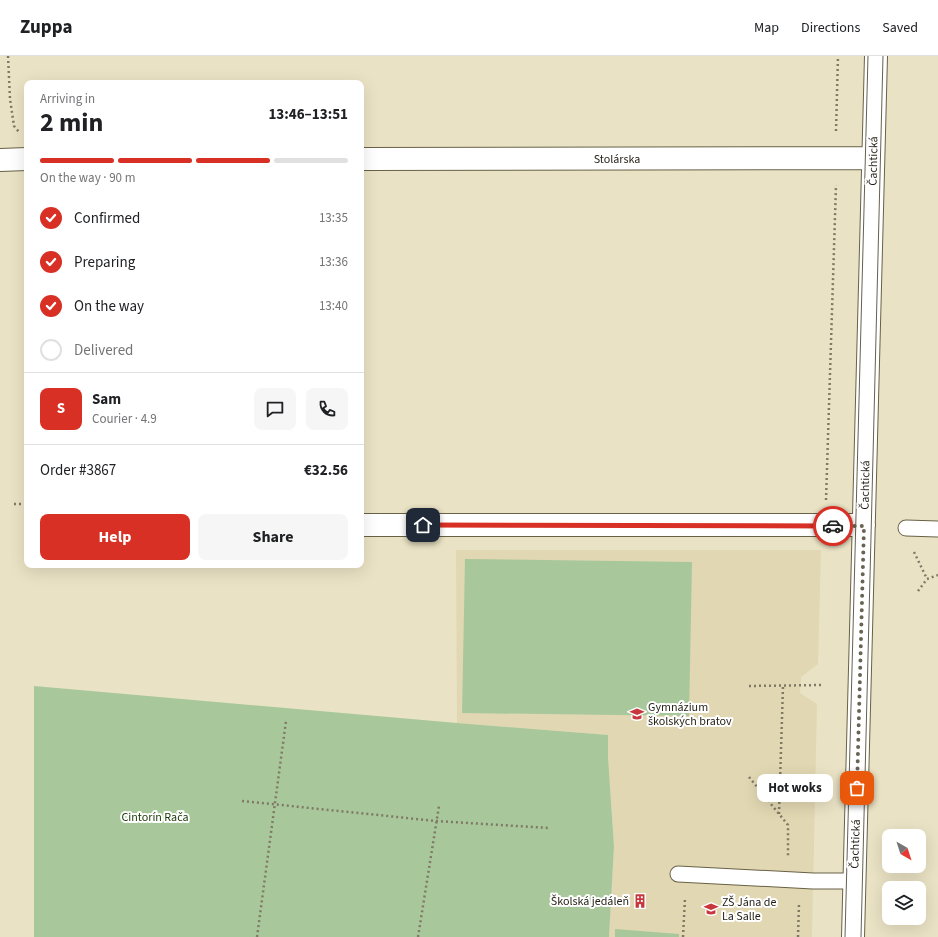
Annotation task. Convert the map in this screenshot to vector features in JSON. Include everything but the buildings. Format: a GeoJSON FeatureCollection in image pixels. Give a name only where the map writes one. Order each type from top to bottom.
{"type":"FeatureCollection","features":[{"type":"Feature","properties":{"kind":"street","name":"Čachtická"},"geometry":{"type":"LineString","coordinates":[[853,937],[876,56]]}},
{"type":"Feature","properties":{"kind":"street","name":"Stolárska"},"geometry":{"type":"LineString","coordinates":[[364,159],[874,158]]}},
{"type":"Feature","properties":{"kind":"street"},"geometry":{"type":"LineString","coordinates":[[0,160],[24,159]]}},
{"type":"Feature","properties":{"kind":"street"},"geometry":{"type":"LineString","coordinates":[[364,525],[864,526]]}},
{"type":"Feature","properties":{"kind":"lane"},"geometry":{"type":"LineString","coordinates":[[906,528],[938,529]]}},
{"type":"Feature","properties":{"kind":"lane"},"geometry":{"type":"LineString","coordinates":[[682,875],[854,881]]}},
{"type":"Feature","properties":{"kind":"path"},"geometry":{"type":"LineString","coordinates":[[8,56],[10,99],[14,126],[24,137]]}},
{"type":"Feature","properties":{"kind":"path"},"geometry":{"type":"LineString","coordinates":[[836,137],[838,56]]}},
{"type":"Feature","properties":{"kind":"path"},"geometry":{"type":"LineString","coordinates":[[826,526],[836,178]]}},
{"type":"Feature","properties":{"kind":"path"},"geometry":{"type":"LineString","coordinates":[[14,504],[24,504]]}},
{"type":"Feature","properties":{"kind":"path"},"geometry":{"type":"LineString","coordinates":[[913,550],[927,579]]}},
{"type":"Feature","properties":{"kind":"path"},"geometry":{"type":"LineString","coordinates":[[918,591],[927,579],[938,575]]}},
{"type":"Feature","properties":{"kind":"path"},"geometry":{"type":"LineString","coordinates":[[749,686],[822,685]]}},
{"type":"Feature","properties":{"kind":"path"},"geometry":{"type":"LineString","coordinates":[[779,814],[783,686]]}},
{"type":"Feature","properties":{"kind":"path"},"geometry":{"type":"LineString","coordinates":[[256,937],[286,722]]}},
{"type":"Feature","properties":{"kind":"path"},"geometry":{"type":"LineString","coordinates":[[749,777],[788,825],[788,872],[793,880],[798,937]]}},
{"type":"Feature","properties":{"kind":"path"},"geometry":{"type":"LineString","coordinates":[[242,801],[436,821],[549,828]]}},
{"type":"Feature","properties":{"kind":"path"},"geometry":{"type":"LineString","coordinates":[[418,937],[438,806]]}},
{"type":"Feature","properties":{"kind":"path"},"geometry":{"type":"LineString","coordinates":[[682,875],[683,937]]}},
{"type":"Feature","properties":{"kind":"shaded area","name":"Gymnázium školských bratov"},"geometry":{"type":"Polygon","coordinates":[[[456,550],[821,550],[818,664],[801,677],[800,693],[817,704],[812,937],[609,937],[614,846],[608,735],[457,723],[456,550]]]}},
{"type":"Feature","properties":{"kind":"green space"},"geometry":{"type":"Polygon","coordinates":[[[465,559],[692,562],[689,716],[462,713],[465,559]]]}},
{"type":"Feature","properties":{"kind":"green space","name":"Cintorín Rača"},"geometry":{"type":"Polygon","coordinates":[[[34,686],[608,735],[614,846],[609,937],[34,937],[34,686]]]}},
{"type":"Feature","properties":{"kind":"green space"},"geometry":{"type":"Polygon","coordinates":[[[615,929],[679,934],[679,937],[615,937],[615,929]]]}},
{"type":"Feature","properties":{"kind":"tram line"},"geometry":{"type":"LineString","coordinates":[[845,937],[868,56]]}},
{"type":"Feature","properties":{"kind":"tram line"},"geometry":{"type":"LineString","coordinates":[[861,937],[883,56]]}},
{"type":"Feature","properties":{"kind":"way so far"},"geometry":{"type":"LineString","coordinates":[[833,526],[864,526],[857,788]]}},
{"type":"Feature","properties":{"kind":"place","name":"Gymnázium školských bratov"},"geometry":{"type":"Point","coordinates":[637,714]}},
{"type":"Feature","properties":{"kind":"place","name":"Hot woks"},"geometry":{"type":"Point","coordinates":[857,788]}},
{"type":"Feature","properties":{"kind":"place","name":"Školská jedáleň"},"geometry":{"type":"Point","coordinates":[640,901]}},
{"type":"Feature","properties":{"kind":"place","name":"ZŠ Jána de La Salle"},"geometry":{"type":"Point","coordinates":[711,909]}},
{"type":"Feature","properties":{"kind":"route"},"geometry":{"type":"LineString","coordinates":[[423,525],[833,526]]}}]}
